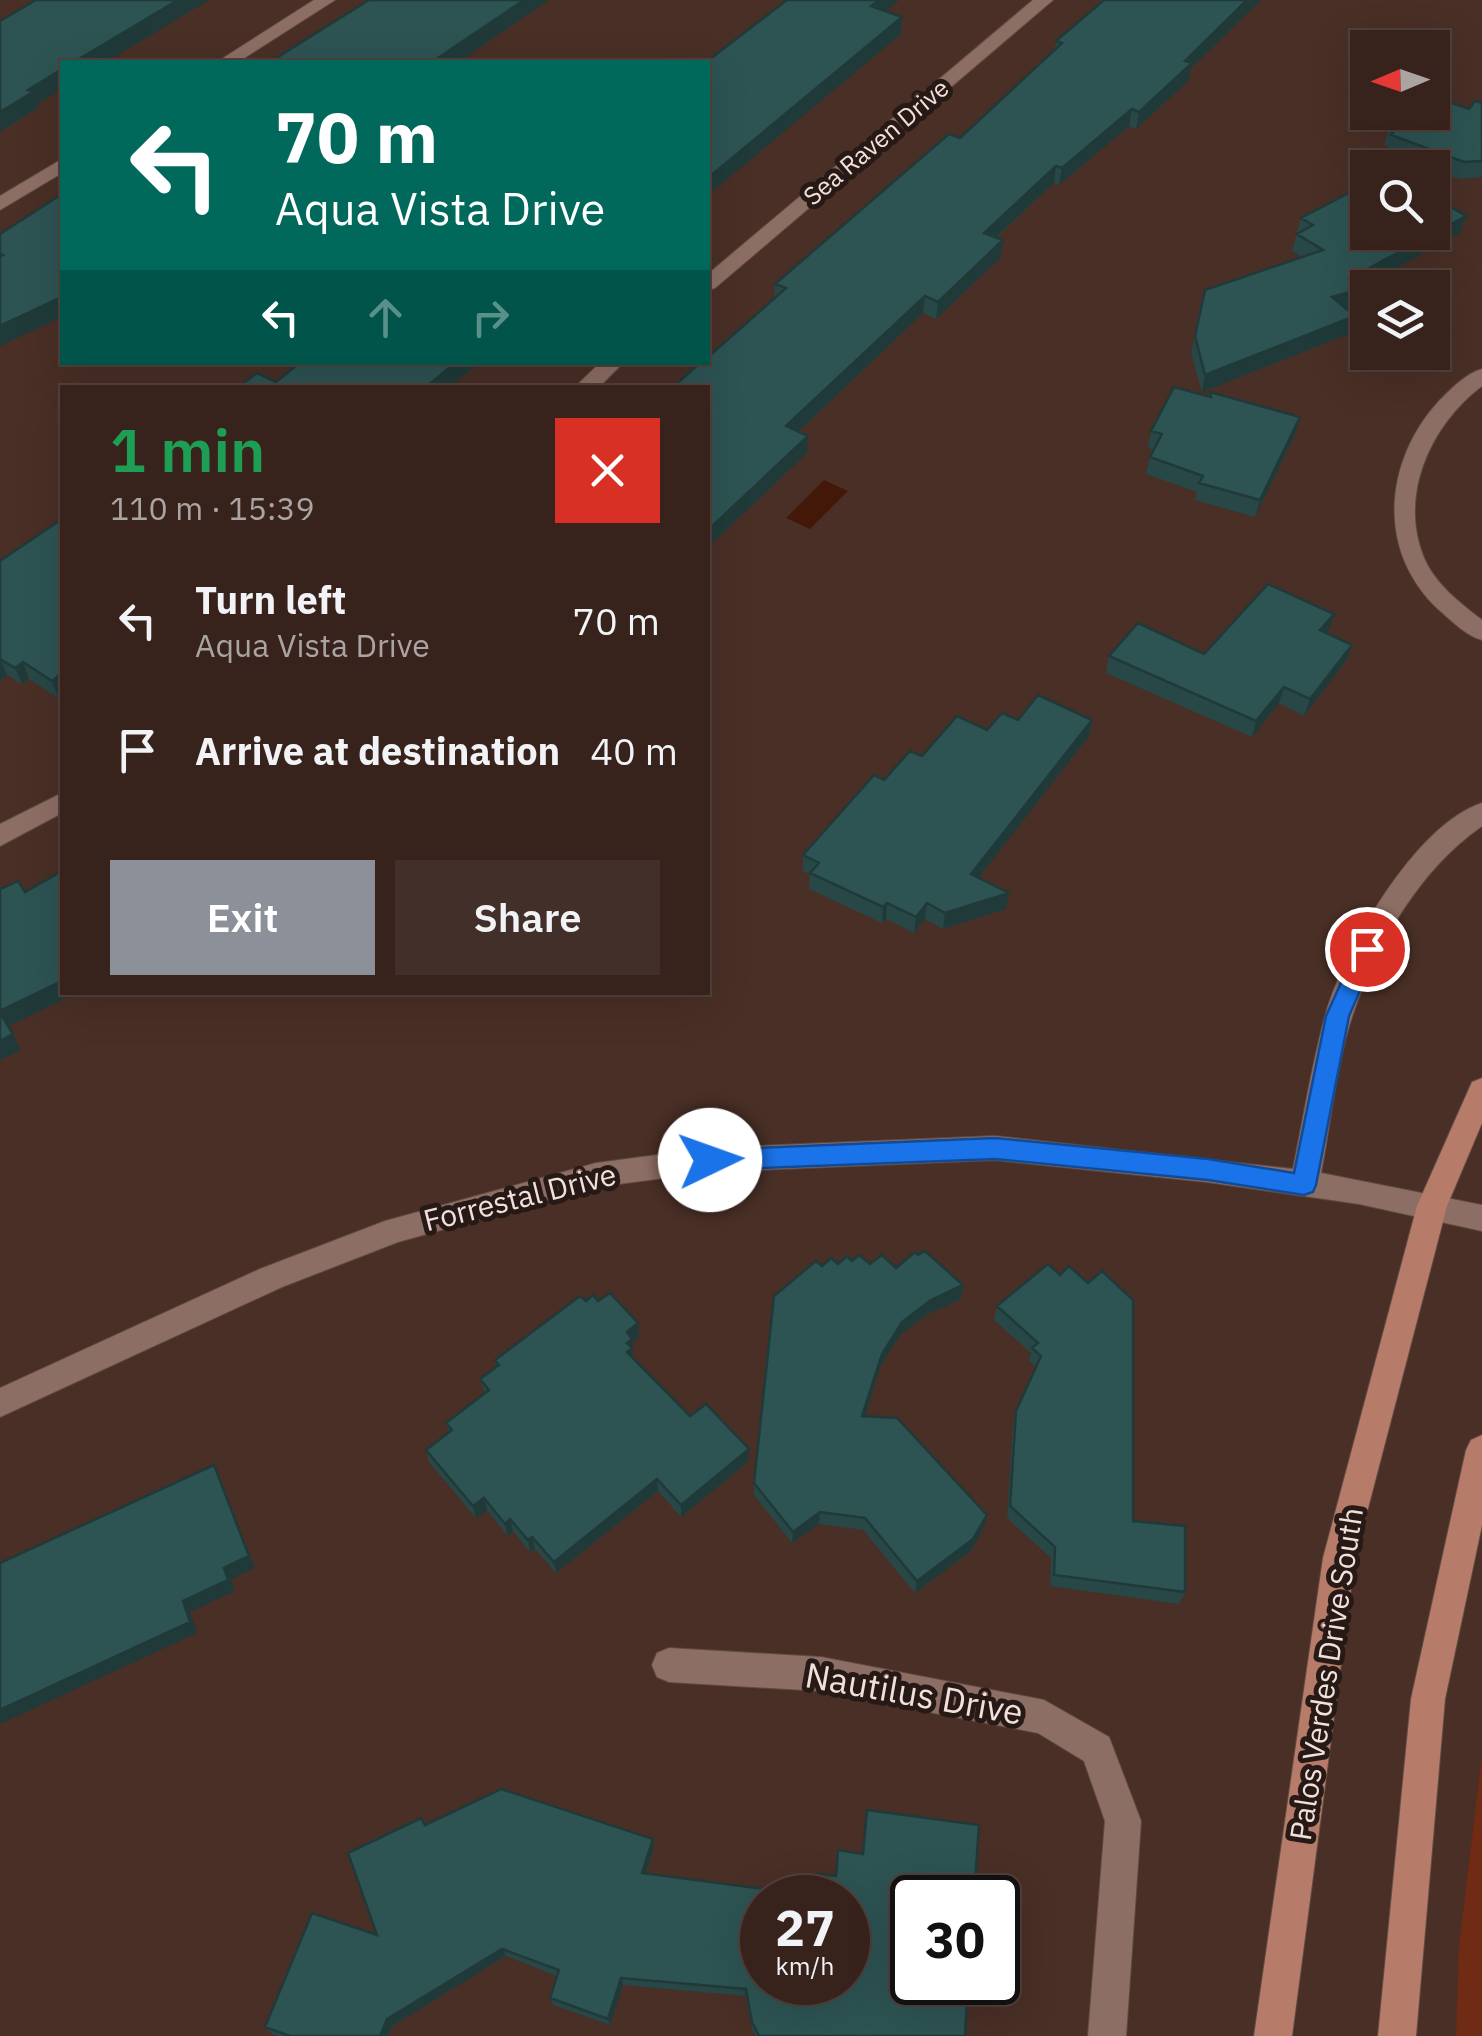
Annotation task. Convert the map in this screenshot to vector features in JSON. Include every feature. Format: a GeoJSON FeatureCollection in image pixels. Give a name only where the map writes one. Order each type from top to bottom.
{"type":"FeatureCollection","features":[{"type":"Feature","properties":{"kind":"main road","name":"Palos Verdes Drive South"},"geometry":{"type":"LineString","coordinates":[[1273,2036],[1339,1558],[1432,1206],[1482,1090]]}},
{"type":"Feature","properties":{"kind":"main road"},"geometry":{"type":"LineString","coordinates":[[1397,2036],[1428,1699],[1482,1450]]}},
{"type":"Feature","properties":{"kind":"street"},"geometry":{"type":"LineString","coordinates":[[229,60],[326,0]]}},
{"type":"Feature","properties":{"kind":"street","name":"Sea Raven Drive"},"geometry":{"type":"LineString","coordinates":[[710,282],[1044,0]]}},
{"type":"Feature","properties":{"kind":"street"},"geometry":{"type":"LineString","coordinates":[[0,204],[60,167]]}},
{"type":"Feature","properties":{"kind":"street"},"geometry":{"type":"LineString","coordinates":[[587,385],[611,365]]}},
{"type":"Feature","properties":{"kind":"street"},"geometry":{"type":"LineString","coordinates":[[1482,376],[1427,430],[1410,472],[1401,510],[1408,542],[1427,583],[1482,632]]}},
{"type":"Feature","properties":{"kind":"street"},"geometry":{"type":"LineString","coordinates":[[0,836],[60,803]]}},
{"type":"Feature","properties":{"kind":"street"},"geometry":{"type":"LineString","coordinates":[[1304,1185],[1338,1016],[1367,949],[1404,887],[1444,839],[1482,812]]}},
{"type":"Feature","properties":{"kind":"street","name":"Forrestal Drive"},"geometry":{"type":"LineString","coordinates":[[0,1403],[272,1278],[394,1230],[596,1175],[710,1160],[995,1148],[1208,1170],[1432,1206],[1482,1218]]}},
{"type":"Feature","properties":{"kind":"street","name":"Nautilus Drive"},"geometry":{"type":"LineString","coordinates":[[670,1664],[822,1674],[1044,1717],[1097,1749],[1123,1820],[1107,2036]]}},
{"type":"Feature","properties":{"kind":"shaded area"},"geometry":{"type":"Polygon","coordinates":[[[824,480],[848,491],[810,529],[786,518],[824,480]]]}},
{"type":"Feature","properties":{"kind":"shaded area"},"geometry":{"type":"Polygon","coordinates":[[[1482,1755],[1482,2036],[1456,2036],[1459,1946],[1482,1755]]]}},
{"type":"Feature","properties":{"kind":"building"},"geometry":{"type":"Polygon","coordinates":[[[36,0],[178,0],[77,60],[60,60],[60,70],[0,112],[0,21],[36,0]]]}},
{"type":"Feature","properties":{"kind":"building"},"geometry":{"type":"Polygon","coordinates":[[[369,0],[524,0],[435,60],[273,60],[369,0]]]}},
{"type":"Feature","properties":{"kind":"building"},"geometry":{"type":"Polygon","coordinates":[[[787,0],[879,0],[871,6],[902,17],[710,176],[709,60],[787,0]]]}},
{"type":"Feature","properties":{"kind":"building"},"geometry":{"type":"Polygon","coordinates":[[[1104,0],[1247,0],[1185,61],[1192,63],[1139,112],[1132,109],[1062,168],[1056,166],[984,233],[1003,240],[938,302],[925,296],[786,426],[808,436],[710,528],[710,385],[675,385],[698,365],[710,365],[710,355],[786,288],[775,284],[949,134],[960,138],[1062,43],[1056,41],[1104,0]]]}},
{"type":"Feature","properties":{"kind":"building"},"geometry":{"type":"Polygon","coordinates":[[[1475,101],[1482,103],[1482,161],[1464,162],[1450,157],[1450,150],[1432,150],[1391,135],[1395,130],[1450,130],[1450,102],[1469,109],[1475,101]]]}},
{"type":"Feature","properties":{"kind":"building"},"geometry":{"type":"Polygon","coordinates":[[[1350,192],[1350,250],[1403,250],[1366,270],[1350,270],[1350,292],[1332,297],[1350,312],[1350,318],[1205,375],[1195,336],[1205,290],[1323,250],[1297,234],[1313,225],[1301,218],[1350,192]]]}},
{"type":"Feature","properties":{"kind":"building"},"geometry":{"type":"Polygon","coordinates":[[[60,195],[60,298],[0,326],[3,255],[0,234],[60,195]]]}},
{"type":"Feature","properties":{"kind":"building"},"geometry":{"type":"Polygon","coordinates":[[[1450,207],[1466,216],[1450,225],[1450,207]]]}},
{"type":"Feature","properties":{"kind":"building"},"geometry":{"type":"Polygon","coordinates":[[[297,365],[452,365],[429,385],[241,385],[257,373],[276,382],[297,365]]]}},
{"type":"Feature","properties":{"kind":"building"},"geometry":{"type":"Polygon","coordinates":[[[1174,387],[1211,397],[1210,392],[1300,417],[1260,500],[1199,483],[1203,476],[1150,457],[1162,434],[1151,431],[1174,387]]]}},
{"type":"Feature","properties":{"kind":"building"},"geometry":{"type":"Polygon","coordinates":[[[60,520],[60,675],[52,681],[23,662],[15,668],[0,659],[0,561],[60,520]]]}},
{"type":"Feature","properties":{"kind":"building"},"geometry":{"type":"Polygon","coordinates":[[[1268,584],[1334,614],[1320,630],[1352,645],[1310,699],[1284,687],[1256,721],[1109,656],[1138,623],[1204,654],[1268,584]]]}},
{"type":"Feature","properties":{"kind":"building"},"geometry":{"type":"Polygon","coordinates":[[[1038,695],[1092,720],[971,874],[1009,893],[945,913],[927,903],[916,917],[887,903],[883,907],[810,873],[819,863],[803,855],[874,775],[884,780],[910,751],[922,756],[957,716],[987,730],[1002,713],[1018,720],[1038,695]]]}},
{"type":"Feature","properties":{"kind":"building"},"geometry":{"type":"Polygon","coordinates":[[[60,872],[60,982],[0,1011],[0,889],[18,881],[25,892],[60,872]]]}},
{"type":"Feature","properties":{"kind":"building"},"geometry":{"type":"Polygon","coordinates":[[[0,1013],[13,1034],[0,1041],[0,1013]]]}},
{"type":"Feature","properties":{"kind":"building"},"geometry":{"type":"Polygon","coordinates":[[[925,1251],[963,1285],[931,1300],[902,1322],[882,1354],[862,1416],[897,1418],[987,1515],[973,1539],[917,1581],[865,1518],[820,1512],[793,1532],[754,1483],[774,1296],[816,1261],[822,1266],[831,1258],[838,1264],[847,1256],[852,1261],[859,1255],[870,1264],[882,1255],[896,1268],[915,1252],[918,1255],[925,1251]]]}},
{"type":"Feature","properties":{"kind":"building"},"geometry":{"type":"Polygon","coordinates":[[[1048,1264],[1060,1275],[1069,1266],[1088,1283],[1102,1271],[1133,1300],[1133,1521],[1185,1526],[1185,1592],[1054,1575],[1055,1547],[1010,1506],[1016,1411],[1041,1356],[1032,1348],[1038,1343],[997,1306],[1048,1264]]]}},
{"type":"Feature","properties":{"kind":"building"},"geometry":{"type":"Polygon","coordinates":[[[610,1293],[638,1323],[627,1332],[632,1339],[627,1343],[632,1348],[627,1352],[690,1416],[706,1404],[749,1449],[681,1505],[657,1479],[554,1562],[510,1519],[505,1524],[484,1498],[473,1506],[426,1450],[452,1430],[446,1423],[489,1390],[480,1379],[499,1365],[495,1360],[580,1296],[586,1301],[593,1295],[598,1301],[610,1293]]]}},
{"type":"Feature","properties":{"kind":"building"},"geometry":{"type":"Polygon","coordinates":[[[214,1465],[249,1556],[224,1568],[228,1580],[183,1601],[190,1622],[0,1710],[0,1563],[214,1465]]]}},
{"type":"Feature","properties":{"kind":"building"},"geometry":{"type":"Polygon","coordinates":[[[501,1789],[653,1839],[642,1873],[740,1886],[740,1988],[621,1978],[608,2019],[550,1998],[559,1970],[502,1949],[387,2019],[380,2036],[290,2036],[265,2027],[312,1913],[377,1935],[348,1853],[421,1818],[425,1825],[501,1789]]]}},
{"type":"Feature","properties":{"kind":"building"},"geometry":{"type":"Polygon","coordinates":[[[867,1810],[979,1825],[976,1875],[890,1875],[890,2005],[967,2005],[965,2036],[759,2036],[749,2005],[870,2005],[870,1875],[836,1875],[838,1850],[863,1854],[867,1810]]]}},
{"type":"Feature","properties":{"kind":"route"},"geometry":{"type":"LineString","coordinates":[[710,1160],[995,1148],[1208,1170],[1304,1185],[1338,1016],[1367,949]]}}]}
